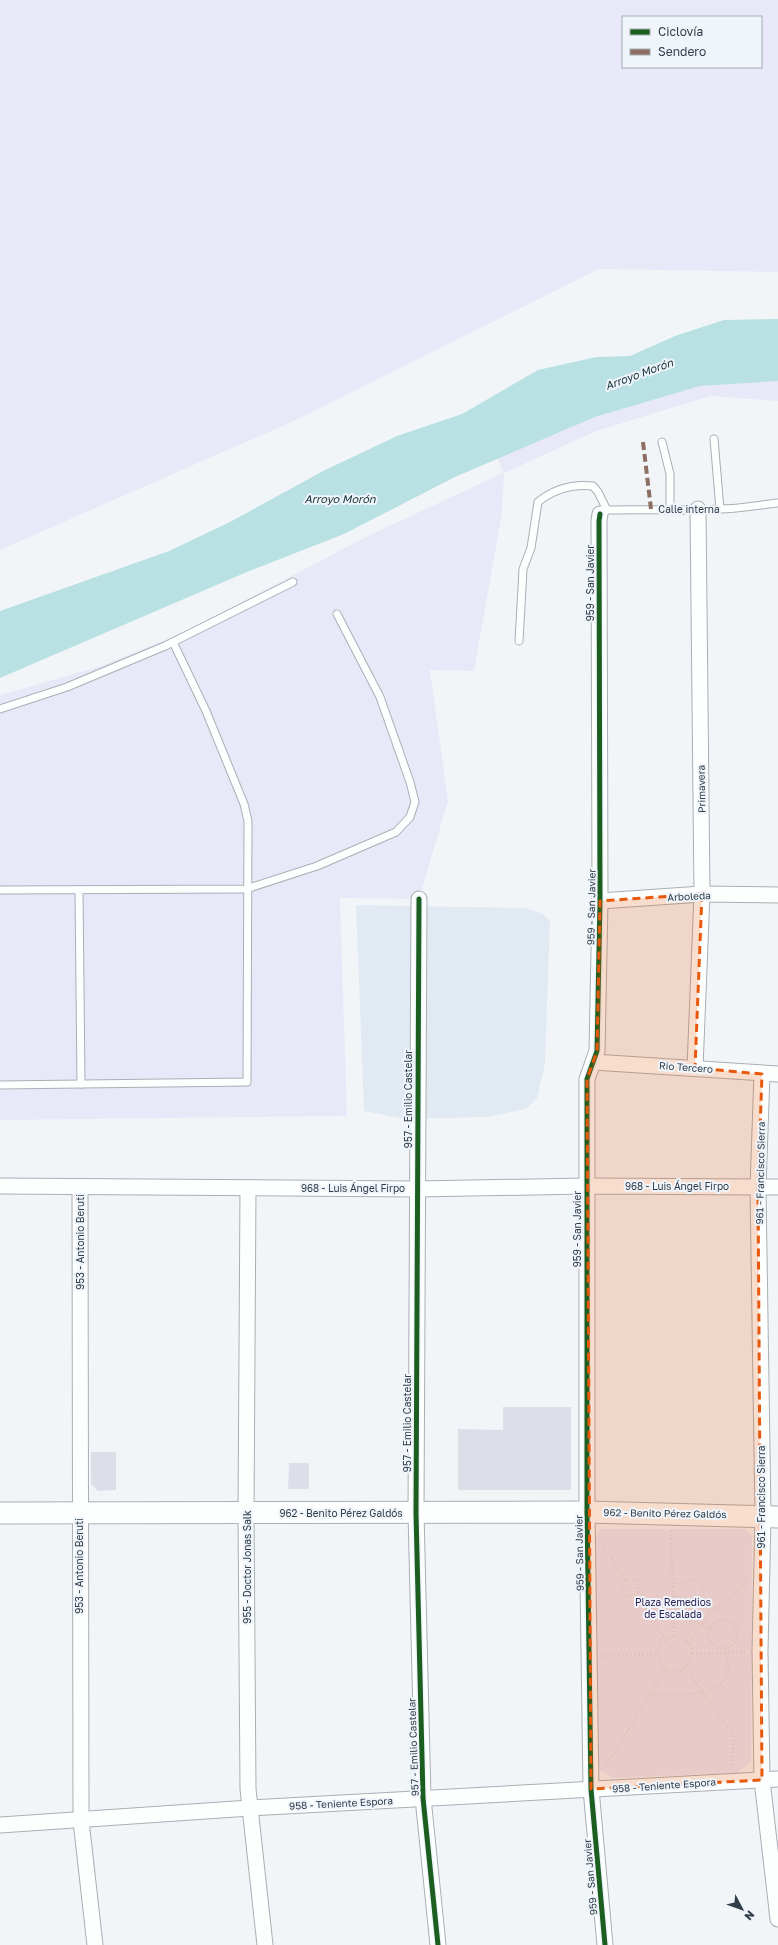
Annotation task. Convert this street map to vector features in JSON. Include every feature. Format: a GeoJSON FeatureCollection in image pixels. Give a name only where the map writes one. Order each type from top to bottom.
{"type":"FeatureCollection","features":[{"type":"Feature","properties":{"kind":"main road","name":"962 - Benito Pérez Galdós"},"geometry":{"type":"LineString","coordinates":[[0,1513],[416,1513],[587,1517],[670,1513],[770,1516]]}},
{"type":"Feature","properties":{"kind":"street","name":"Primavera"},"geometry":{"type":"LineString","coordinates":[[695,1068],[702,894],[698,509]]}},
{"type":"Feature","properties":{"kind":"street","name":"959 - San Javier"},"geometry":{"type":"LineString","coordinates":[[604,512],[599,521],[600,901],[597,1051],[589,1069],[587,1079],[586,1186],[587,1517],[590,1656],[605,1945]]}},
{"type":"Feature","properties":{"kind":"street","name":"Arboleda"},"geometry":{"type":"LineString","coordinates":[[600,901],[702,894],[778,895]]}},
{"type":"Feature","properties":{"kind":"street","name":"957 - Emilio Castelar"},"geometry":{"type":"LineString","coordinates":[[419,899],[416,1189],[416,1513],[423,1798],[438,1945]]}},
{"type":"Feature","properties":{"kind":"street","name":"Rio Tercero"},"geometry":{"type":"LineString","coordinates":[[593,1062],[778,1074]]}},
{"type":"Feature","properties":{"kind":"street","name":"961 - Francisco Sierra"},"geometry":{"type":"LineString","coordinates":[[762,1074],[758,1187],[770,1516],[761,1562],[760,1651],[762,1780],[778,1919]]}},
{"type":"Feature","properties":{"kind":"street","name":"968 - Luis Ángel Firpo"},"geometry":{"type":"LineString","coordinates":[[0,1186],[416,1189],[586,1186],[778,1187]]}},
{"type":"Feature","properties":{"kind":"street","name":"953 - Antonio Beruti"},"geometry":{"type":"LineString","coordinates":[[80,1187],[79,1513],[81,1821],[95,1945]]}},
{"type":"Feature","properties":{"kind":"street","name":"955 - Doctor Jonas Salk"},"geometry":{"type":"LineString","coordinates":[[248,1188],[246,1514],[250,1808],[265,1945]]}},
{"type":"Feature","properties":{"kind":"street","name":"958 - Teniente Espora"},"geometry":{"type":"LineString","coordinates":[[0,1826],[250,1808],[598,1789],[731,1780],[778,1779]]}},
{"type":"Feature","properties":{"kind":"lane"},"geometry":{"type":"LineString","coordinates":[[714,439],[720,509]]}},
{"type":"Feature","properties":{"kind":"lane"},"geometry":{"type":"LineString","coordinates":[[662,442],[670,474],[670,510]]}},
{"type":"Feature","properties":{"kind":"lane"},"geometry":{"type":"LineString","coordinates":[[519,642],[523,569],[531,548],[538,502],[546,495],[558,490],[583,485],[593,486],[598,492],[604,512]]}},
{"type":"Feature","properties":{"kind":"lane","name":"Calle interna"},"geometry":{"type":"LineString","coordinates":[[604,512],[651,508],[670,510],[720,509],[778,503]]}},
{"type":"Feature","properties":{"kind":"lane"},"geometry":{"type":"LineString","coordinates":[[0,709],[67,687],[173,642],[292,582]]}},
{"type":"Feature","properties":{"kind":"lane"},"geometry":{"type":"LineString","coordinates":[[0,890],[246,889],[317,866],[396,832],[410,817],[415,802],[380,697],[337,614]]}},
{"type":"Feature","properties":{"kind":"lane"},"geometry":{"type":"LineString","coordinates":[[0,1085],[247,1082],[246,889],[248,821],[244,804],[206,711],[173,642]]}},
{"type":"Feature","properties":{"kind":"lane"},"geometry":{"type":"LineString","coordinates":[[79,890],[81,1084]]}},
{"type":"Feature","properties":{"kind":"path"},"geometry":{"type":"LineString","coordinates":[[670,1513],[674,1636]]}},
{"type":"Feature","properties":{"kind":"path"},"geometry":{"type":"LineString","coordinates":[[587,1517],[626,1580]]}},
{"type":"Feature","properties":{"kind":"path"},"geometry":{"type":"LineString","coordinates":[[689,1643],[710,1612],[734,1596],[750,1579],[761,1562]]}},
{"type":"Feature","properties":{"kind":"path"},"geometry":{"type":"LineString","coordinates":[[633,1579],[638,1583],[640,1588],[636,1596],[629,1597],[623,1594],[621,1585],[626,1580],[633,1579]]}},
{"type":"Feature","properties":{"kind":"path"},"geometry":{"type":"LineString","coordinates":[[673,1586],[684,1581],[693,1580],[698,1582],[702,1588],[704,1598],[710,1612]]}},
{"type":"Feature","properties":{"kind":"path"},"geometry":{"type":"LineString","coordinates":[[636,1596],[666,1640]]}},
{"type":"Feature","properties":{"kind":"path"},"geometry":{"type":"LineString","coordinates":[[673,1596],[696,1600],[704,1598]]}},
{"type":"Feature","properties":{"kind":"path"},"geometry":{"type":"LineString","coordinates":[[690,1622],[695,1614],[696,1600]]}},
{"type":"Feature","properties":{"kind":"path"},"geometry":{"type":"LineString","coordinates":[[673,1603],[680,1614],[690,1622],[702,1624],[707,1628],[711,1628]]}},
{"type":"Feature","properties":{"kind":"path"},"geometry":{"type":"LineString","coordinates":[[722,1621],[731,1623],[734,1626],[737,1635],[731,1646],[725,1648],[718,1647],[712,1641],[710,1633],[711,1628],[718,1622],[722,1621]]}},
{"type":"Feature","properties":{"kind":"path"},"geometry":{"type":"LineString","coordinates":[[674,1636],[680,1637],[689,1643],[692,1659],[685,1668],[674,1671],[666,1668],[660,1662],[658,1654],[660,1645],[674,1636]]}},
{"type":"Feature","properties":{"kind":"path"},"geometry":{"type":"LineString","coordinates":[[650,1695],[703,1693],[715,1688],[726,1676],[728,1669],[725,1648]]}},
{"type":"Feature","properties":{"kind":"path"},"geometry":{"type":"LineString","coordinates":[[692,1654],[760,1651]]}},
{"type":"Feature","properties":{"kind":"path"},"geometry":{"type":"LineString","coordinates":[[590,1656],[658,1654]]}},
{"type":"Feature","properties":{"kind":"path"},"geometry":{"type":"LineString","coordinates":[[598,1789],[606,1768],[666,1668]]}},
{"type":"Feature","properties":{"kind":"path"},"geometry":{"type":"LineString","coordinates":[[685,1668],[734,1735],[731,1780]]}},
{"type":"Feature","properties":{"kind":"highlighted area"},"geometry":{"type":"Polygon","coordinates":[[[702,894],[695,1068],[762,1074],[758,1187],[762,1780],[591,1789],[587,1079],[597,1051],[600,901],[702,894]]]}},
{"type":"Feature","properties":{"kind":"shaded area"},"geometry":{"type":"Polygon","coordinates":[[[356,905],[526,908],[541,913],[550,921],[545,1064],[537,1098],[526,1109],[486,1117],[405,1119],[364,1111],[356,905]]]}},
{"type":"Feature","properties":{"kind":"green space"},"geometry":{"type":"Polygon","coordinates":[[[0,0],[778,0],[778,272],[599,269],[296,420],[0,550],[0,0]]]}},
{"type":"Feature","properties":{"kind":"green space"},"geometry":{"type":"Polygon","coordinates":[[[778,381],[778,401],[711,396],[596,431],[504,473],[502,513],[474,671],[430,670],[448,801],[419,899],[340,898],[347,1116],[0,1120],[0,695],[101,666],[184,632],[372,534],[503,473],[498,458],[595,417],[700,386],[778,381]]]}},
{"type":"Feature","properties":{"kind":"green space","name":"Plaza Remedios de Escalada"},"geometry":{"type":"Polygon","coordinates":[[[601,1529],[745,1529],[752,1536],[751,1762],[736,1773],[612,1778],[598,1769],[593,1539],[601,1529]]]}},
{"type":"Feature","properties":{"kind":"water","name":"Arroyo Morón"},"geometry":{"type":"Polygon","coordinates":[[[778,319],[778,381],[700,386],[595,417],[455,477],[344,534],[247,572],[0,678],[0,611],[169,551],[230,522],[325,470],[397,436],[462,414],[538,370],[596,357],[630,356],[675,336],[724,320],[778,319]]]}},
{"type":"Feature","properties":{"kind":"building"},"geometry":{"type":"Polygon","coordinates":[[[503,1407],[571,1407],[571,1490],[458,1490],[458,1429],[503,1430],[503,1407]]]}},
{"type":"Feature","properties":{"kind":"building"},"geometry":{"type":"Polygon","coordinates":[[[91,1452],[116,1452],[116,1490],[98,1491],[91,1484],[91,1452]]]}},
{"type":"Feature","properties":{"kind":"building"},"geometry":{"type":"Polygon","coordinates":[[[289,1463],[309,1463],[309,1489],[288,1489],[289,1463]]]}},
{"type":"Feature","properties":{"kind":"marked path"},"geometry":{"type":"LineString","coordinates":[[643,442],[651,509]]}},
{"type":"Feature","properties":{"kind":"cycle path"},"geometry":{"type":"LineString","coordinates":[[600,514],[600,901],[597,1051],[587,1079],[587,1512],[591,1789],[605,1945]]}},
{"type":"Feature","properties":{"kind":"cycle path"},"geometry":{"type":"LineString","coordinates":[[419,899],[416,1513],[423,1798],[438,1945]]}}]}
